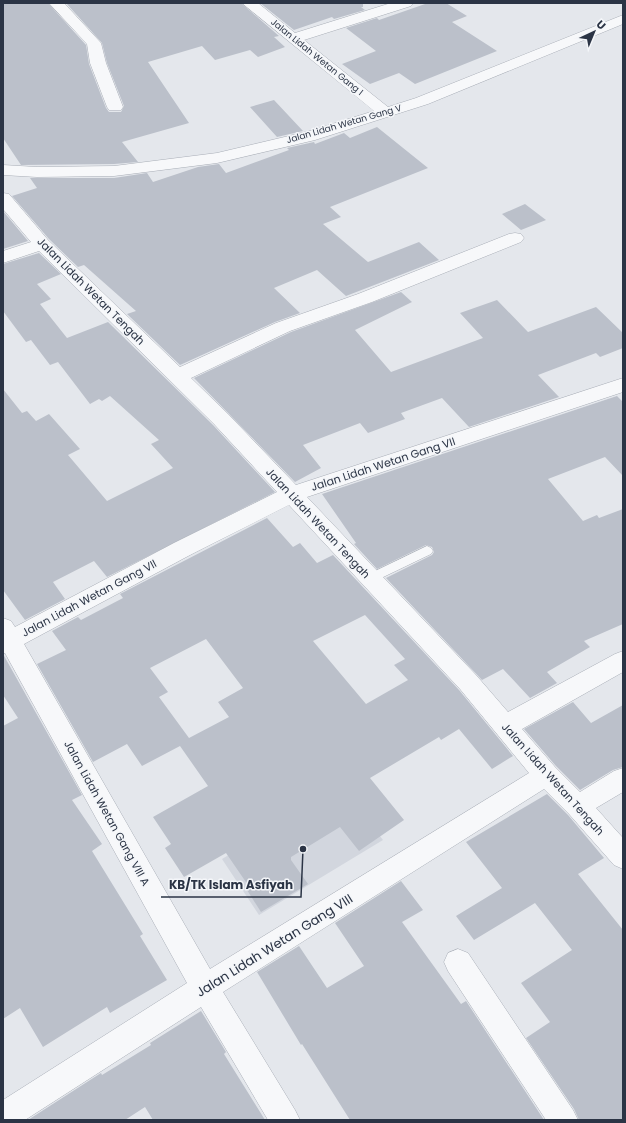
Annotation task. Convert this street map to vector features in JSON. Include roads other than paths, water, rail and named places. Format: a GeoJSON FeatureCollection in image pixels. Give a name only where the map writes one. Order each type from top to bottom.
{"type":"FeatureCollection","features":[{"type":"Feature","properties":{"kind":"street"},"geometry":{"type":"LineString","coordinates":[[56,3],[94,43],[98,63],[115,106]]}},
{"type":"Feature","properties":{"kind":"street","name":"Jalan Lidah Wetan Gang I"},"geometry":{"type":"LineString","coordinates":[[249,3],[385,112]]}},
{"type":"Feature","properties":{"kind":"street"},"geometry":{"type":"LineString","coordinates":[[294,38],[406,3]]}},
{"type":"Feature","properties":{"kind":"street","name":"Jalan Lidah Wetan Gang V"},"geometry":{"type":"LineString","coordinates":[[3,170],[37,172],[114,171],[217,158],[315,135],[429,99],[623,19]]}},
{"type":"Feature","properties":{"kind":"street","name":"Jalan Lidah Wetan Tengah"},"geometry":{"type":"LineString","coordinates":[[3,198],[42,244],[221,419],[291,495],[371,578],[468,682],[546,775],[578,806],[623,857]]}},
{"type":"Feature","properties":{"kind":"street"},"geometry":{"type":"LineString","coordinates":[[178,376],[283,327],[365,298],[515,238]]}},
{"type":"Feature","properties":{"kind":"street"},"geometry":{"type":"LineString","coordinates":[[3,257],[42,244]]}},
{"type":"Feature","properties":{"kind":"street","name":"Jalan Lidah Wetan Gang VII"},"geometry":{"type":"LineString","coordinates":[[5,637],[291,495],[623,385]]}},
{"type":"Feature","properties":{"kind":"street","name":"Jalan Lidah Wetan Gang VIII A"},"geometry":{"type":"LineString","coordinates":[[5,637],[205,988],[285,1120]]}},
{"type":"Feature","properties":{"kind":"street"},"geometry":{"type":"LineString","coordinates":[[505,726],[623,661]]}},
{"type":"Feature","properties":{"kind":"street","name":"Jalan Lidah Wetan Gang VIII"},"geometry":{"type":"LineString","coordinates":[[3,1116],[546,775]]}},
{"type":"Feature","properties":{"kind":"street"},"geometry":{"type":"LineString","coordinates":[[578,806],[623,779]]}},
{"type":"Feature","properties":{"kind":"street"},"geometry":{"type":"LineString","coordinates":[[458,962],[563,1120]]}},
{"type":"Feature","properties":{"kind":"lane"},"geometry":{"type":"LineString","coordinates":[[371,578],[427,551]]}},
{"type":"Feature","properties":{"kind":"place","name":"KB/TK Islam Asfiyah"},"geometry":{"type":"Point","coordinates":[303,849]}}]}
